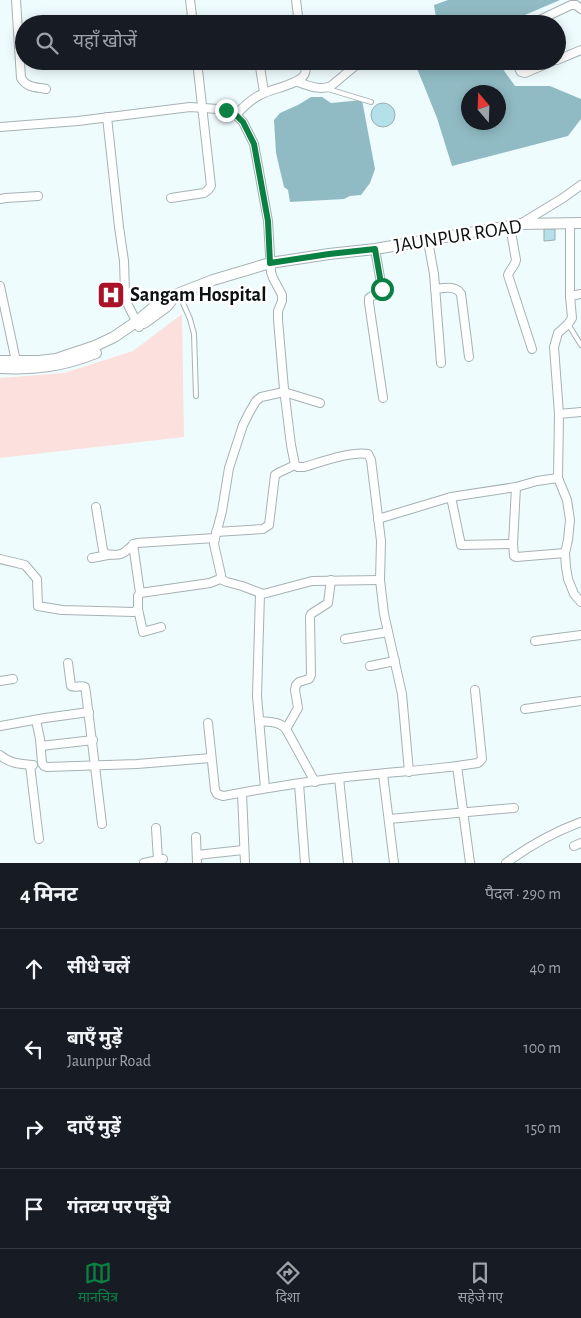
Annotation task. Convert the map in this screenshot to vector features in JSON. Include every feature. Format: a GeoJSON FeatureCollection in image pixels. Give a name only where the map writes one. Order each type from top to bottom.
{"type":"FeatureCollection","features":[{"type":"Feature","properties":{"kind":"street"},"geometry":{"type":"LineString","coordinates":[[16,0],[17,15]]}},
{"type":"Feature","properties":{"kind":"street"},"geometry":{"type":"LineString","coordinates":[[190,0],[191,15]]}},
{"type":"Feature","properties":{"kind":"street"},"geometry":{"type":"LineString","coordinates":[[296,0],[298,15]]}},
{"type":"Feature","properties":{"kind":"street"},"geometry":{"type":"LineString","coordinates":[[550,15],[571,5],[581,8]]}},
{"type":"Feature","properties":{"kind":"street"},"geometry":{"type":"LineString","coordinates":[[566,56],[581,50]]}},
{"type":"Feature","properties":{"kind":"street"},"geometry":{"type":"LineString","coordinates":[[20,70],[21,78],[24,83],[46,89]]}},
{"type":"Feature","properties":{"kind":"street"},"geometry":{"type":"LineString","coordinates":[[171,198],[204,193],[211,186],[198,70]]}},
{"type":"Feature","properties":{"kind":"street"},"geometry":{"type":"LineString","coordinates":[[261,70],[264,92]]}},
{"type":"Feature","properties":{"kind":"street"},"geometry":{"type":"LineString","coordinates":[[236,115],[246,103],[264,92],[297,82],[305,74],[305,70]]}},
{"type":"Feature","properties":{"kind":"street"},"geometry":{"type":"LineString","coordinates":[[297,82],[325,88],[331,86],[350,70]]}},
{"type":"Feature","properties":{"kind":"street"},"geometry":{"type":"LineString","coordinates":[[520,70],[525,73],[532,70]]}},
{"type":"Feature","properties":{"kind":"street"},"geometry":{"type":"LineString","coordinates":[[0,127],[190,107],[226,110],[236,115],[243,122],[254,144],[268,221],[270,263],[273,278],[282,295],[278,320],[284,392],[295,465]]}},
{"type":"Feature","properties":{"kind":"street"},"geometry":{"type":"LineString","coordinates":[[108,117],[124,261],[125,293],[127,303],[138,324]]}},
{"type":"Feature","properties":{"kind":"street"},"geometry":{"type":"LineString","coordinates":[[532,349],[508,275],[516,260],[515,225],[563,198],[581,184]]}},
{"type":"Feature","properties":{"kind":"street"},"geometry":{"type":"LineString","coordinates":[[0,199],[38,196]]}},
{"type":"Feature","properties":{"kind":"street","name":"JAUNPUR ROAD"},"geometry":{"type":"LineString","coordinates":[[177,295],[213,280],[270,263],[428,241],[515,225],[581,223]]}},
{"type":"Feature","properties":{"kind":"street"},"geometry":{"type":"LineString","coordinates":[[570,224],[570,296],[572,318],[558,333],[554,348],[559,414],[558,478],[567,500],[570,527],[565,554],[566,567],[574,594],[581,602]]}},
{"type":"Feature","properties":{"kind":"street"},"geometry":{"type":"LineString","coordinates":[[428,241],[433,264],[441,363]]}},
{"type":"Feature","properties":{"kind":"street"},"geometry":{"type":"LineString","coordinates":[[375,249],[382,289],[381,292],[369,298],[369,304],[383,398]]}},
{"type":"Feature","properties":{"kind":"street"},"geometry":{"type":"LineString","coordinates":[[0,286],[16,361]]}},
{"type":"Feature","properties":{"kind":"street"},"geometry":{"type":"LineString","coordinates":[[435,289],[455,288],[459,290],[469,357]]}},
{"type":"Feature","properties":{"kind":"street"},"geometry":{"type":"LineString","coordinates":[[570,296],[581,294]]}},
{"type":"Feature","properties":{"kind":"street"},"geometry":{"type":"LineString","coordinates":[[0,361],[39,361],[73,354],[105,342],[138,324],[166,307],[177,295]]}},
{"type":"Feature","properties":{"kind":"street"},"geometry":{"type":"LineString","coordinates":[[0,368],[32,369],[74,361],[112,346],[138,324]]}},
{"type":"Feature","properties":{"kind":"street"},"geometry":{"type":"LineString","coordinates":[[220,579],[221,574],[214,544],[222,512],[228,468],[243,426],[256,401],[261,397],[284,392],[320,402]]}},
{"type":"Feature","properties":{"kind":"street"},"geometry":{"type":"LineString","coordinates":[[559,414],[581,412]]}},
{"type":"Feature","properties":{"kind":"street"},"geometry":{"type":"LineString","coordinates":[[92,558],[124,553],[136,543],[266,528],[269,525],[274,480],[278,473],[295,465],[298,467],[352,454],[368,454],[371,460],[382,548],[380,580],[384,614],[402,694],[408,772]]}},
{"type":"Feature","properties":{"kind":"street"},"geometry":{"type":"LineString","coordinates":[[378,519],[451,497],[516,487],[536,481],[558,478]]}},
{"type":"Feature","properties":{"kind":"street"},"geometry":{"type":"LineString","coordinates":[[516,487],[514,544],[514,554],[516,557],[565,554]]}},
{"type":"Feature","properties":{"kind":"street"},"geometry":{"type":"LineString","coordinates":[[451,497],[461,545],[514,544]]}},
{"type":"Feature","properties":{"kind":"street"},"geometry":{"type":"LineString","coordinates":[[96,507],[103,550],[104,554],[108,555]]}},
{"type":"Feature","properties":{"kind":"street"},"geometry":{"type":"LineString","coordinates":[[133,544],[140,593],[138,596],[138,609],[143,632],[161,627]]}},
{"type":"Feature","properties":{"kind":"street"},"geometry":{"type":"LineString","coordinates":[[0,559],[25,565],[37,578],[38,606],[62,610],[129,613],[138,609]]}},
{"type":"Feature","properties":{"kind":"street"},"geometry":{"type":"LineString","coordinates":[[140,593],[210,583],[220,579],[251,589],[260,594],[267,594],[321,580],[380,580]]}},
{"type":"Feature","properties":{"kind":"street"},"geometry":{"type":"LineString","coordinates":[[286,729],[298,708],[296,685],[309,679],[311,675],[310,618],[311,614],[328,602],[330,580]]}},
{"type":"Feature","properties":{"kind":"street"},"geometry":{"type":"LineString","coordinates":[[260,594],[257,696],[265,788]]}},
{"type":"Feature","properties":{"kind":"street"},"geometry":{"type":"LineString","coordinates":[[345,640],[388,632]]}},
{"type":"Feature","properties":{"kind":"street"},"geometry":{"type":"LineString","coordinates":[[535,641],[581,635]]}},
{"type":"Feature","properties":{"kind":"street"},"geometry":{"type":"LineString","coordinates":[[370,666],[395,661]]}},
{"type":"Feature","properties":{"kind":"street"},"geometry":{"type":"LineString","coordinates":[[68,663],[71,686],[85,687],[102,824]]}},
{"type":"Feature","properties":{"kind":"street"},"geometry":{"type":"LineString","coordinates":[[0,681],[13,679]]}},
{"type":"Feature","properties":{"kind":"street"},"geometry":{"type":"LineString","coordinates":[[208,723],[215,790],[217,794],[223,796],[339,778],[478,763],[482,759],[474,690]]}},
{"type":"Feature","properties":{"kind":"street"},"geometry":{"type":"LineString","coordinates":[[525,709],[581,701]]}},
{"type":"Feature","properties":{"kind":"street"},"geometry":{"type":"LineString","coordinates":[[0,726],[89,712]]}},
{"type":"Feature","properties":{"kind":"street"},"geometry":{"type":"LineString","coordinates":[[36,720],[44,766]]}},
{"type":"Feature","properties":{"kind":"street"},"geometry":{"type":"LineString","coordinates":[[259,721],[277,723],[286,729],[315,782]]}},
{"type":"Feature","properties":{"kind":"street"},"geometry":{"type":"LineString","coordinates":[[41,746],[93,740]]}},
{"type":"Feature","properties":{"kind":"street"},"geometry":{"type":"LineString","coordinates":[[0,756],[8,761],[47,767],[137,764],[211,758]]}},
{"type":"Feature","properties":{"kind":"street"},"geometry":{"type":"LineString","coordinates":[[30,765],[39,839]]}},
{"type":"Feature","properties":{"kind":"street"},"geometry":{"type":"LineString","coordinates":[[457,766],[470,863]]}},
{"type":"Feature","properties":{"kind":"street"},"geometry":{"type":"LineString","coordinates":[[383,774],[394,863]]}},
{"type":"Feature","properties":{"kind":"street"},"geometry":{"type":"LineString","coordinates":[[339,778],[348,863]]}},
{"type":"Feature","properties":{"kind":"street"},"geometry":{"type":"LineString","coordinates":[[299,784],[305,863]]}},
{"type":"Feature","properties":{"kind":"street"},"geometry":{"type":"LineString","coordinates":[[242,793],[245,863]]}},
{"type":"Feature","properties":{"kind":"street"},"geometry":{"type":"LineString","coordinates":[[389,819],[514,808]]}},
{"type":"Feature","properties":{"kind":"street"},"geometry":{"type":"LineString","coordinates":[[506,863],[523,850],[559,830],[581,822]]}},
{"type":"Feature","properties":{"kind":"street"},"geometry":{"type":"LineString","coordinates":[[144,863],[160,860],[156,828]]}},
{"type":"Feature","properties":{"kind":"street"},"geometry":{"type":"LineString","coordinates":[[196,837],[197,859],[243,850]]}},
{"type":"Feature","properties":{"kind":"lane"},"geometry":{"type":"LineString","coordinates":[[325,88],[371,102]]}},
{"type":"Feature","properties":{"kind":"lane"},"geometry":{"type":"LineString","coordinates":[[177,295],[190,318],[194,334],[196,396]]}},
{"type":"Feature","properties":{"kind":"lane"},"geometry":{"type":"LineString","coordinates":[[568,324],[581,345]]}},
{"type":"Feature","properties":{"kind":"shaded area"},"geometry":{"type":"Polygon","coordinates":[[[182,314],[184,437],[0,458],[0,378],[64,373],[133,351],[182,314]]]}},
{"type":"Feature","properties":{"kind":"water"},"geometry":{"type":"Polygon","coordinates":[[[448,0],[560,0],[525,15],[436,15],[434,5],[448,0]]]}},
{"type":"Feature","properties":{"kind":"water"},"geometry":{"type":"Polygon","coordinates":[[[418,70],[503,70],[515,86],[550,86],[581,99],[581,119],[568,136],[452,166],[437,118],[418,70]]]}},
{"type":"Feature","properties":{"kind":"water"},"geometry":{"type":"Polygon","coordinates":[[[311,97],[322,97],[331,103],[362,100],[375,169],[370,183],[361,195],[350,196],[344,199],[290,202],[288,190],[284,187],[276,153],[274,120],[280,113],[311,97]]]}},
{"type":"Feature","properties":{"kind":"building"},"geometry":{"type":"Polygon","coordinates":[[[383,103],[392,106],[395,115],[392,124],[383,127],[374,124],[371,115],[374,106],[383,103]]]}},
{"type":"Feature","properties":{"kind":"building"},"geometry":{"type":"Polygon","coordinates":[[[544,229],[555,229],[555,240],[544,241],[544,229]]]}},
{"type":"Feature","properties":{"kind":"place","name":"Sangam Hospital"},"geometry":{"type":"Point","coordinates":[111,295]}},
{"type":"Feature","properties":{"kind":"route"},"geometry":{"type":"LineString","coordinates":[[226,110],[236,115],[243,122],[254,144],[268,221],[270,263],[375,249],[382,289]]}}]}
